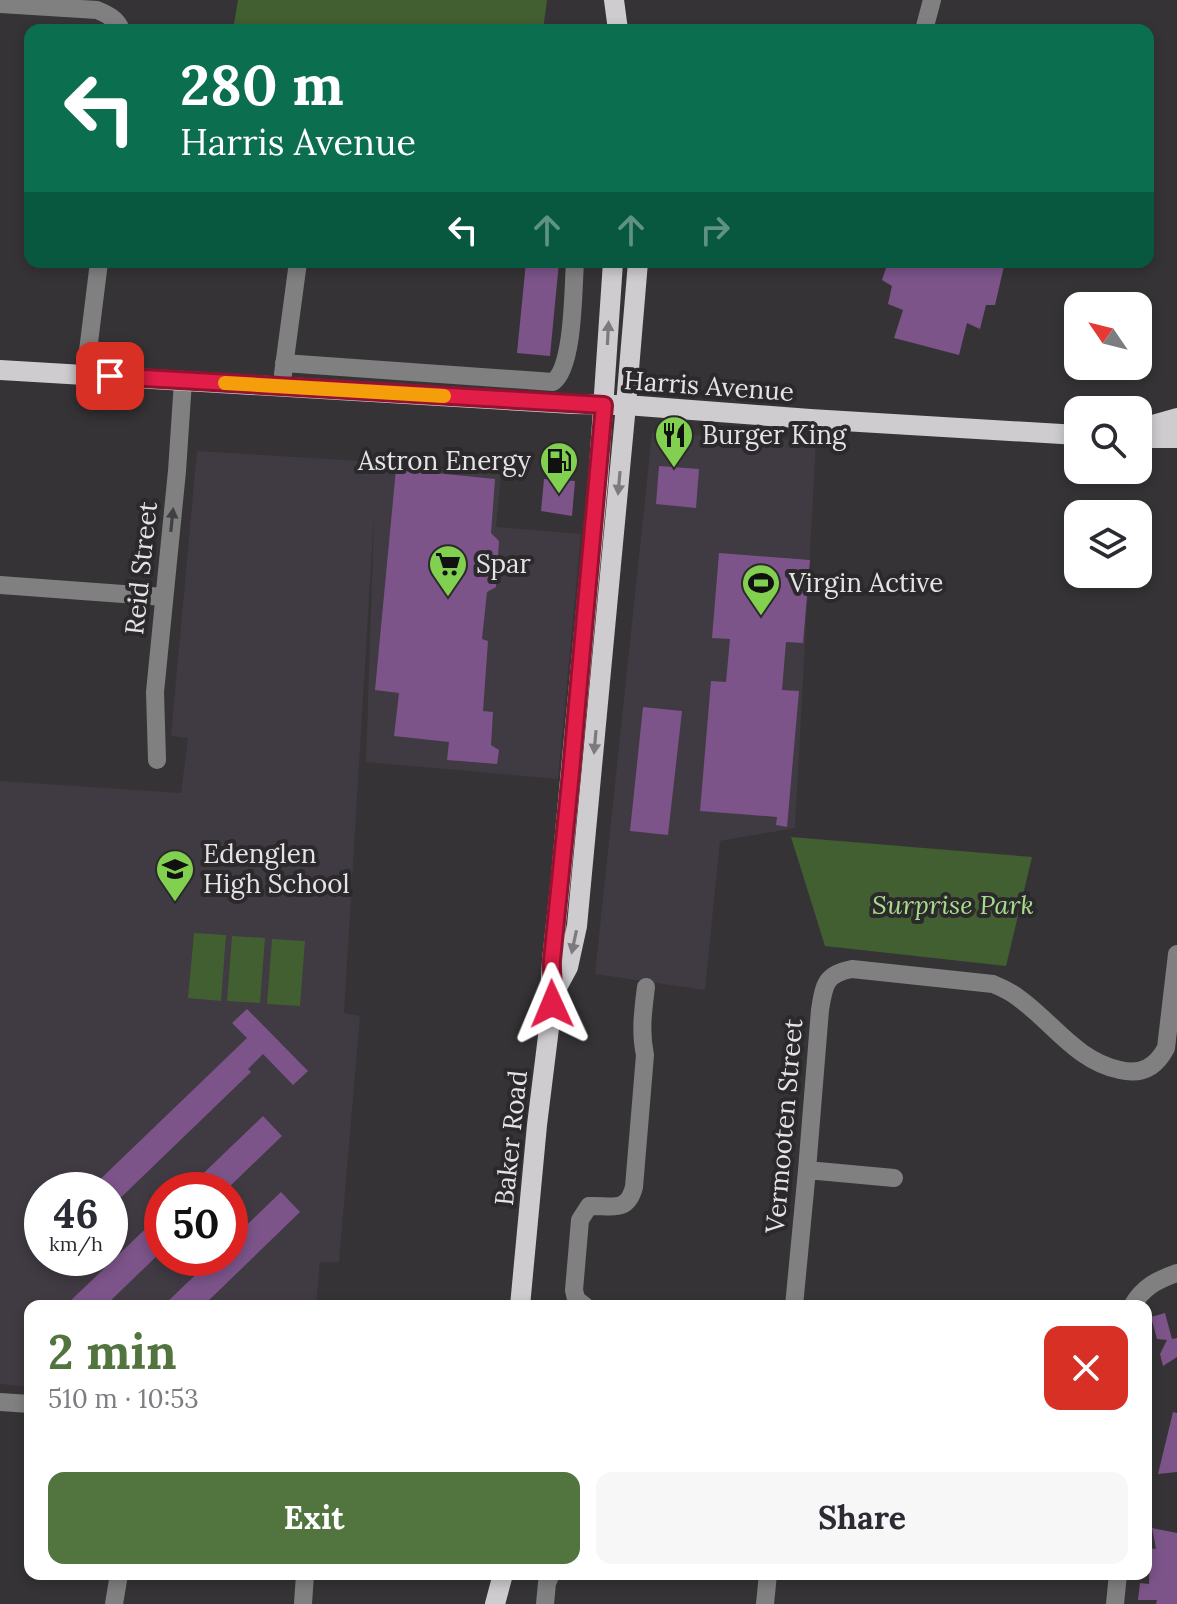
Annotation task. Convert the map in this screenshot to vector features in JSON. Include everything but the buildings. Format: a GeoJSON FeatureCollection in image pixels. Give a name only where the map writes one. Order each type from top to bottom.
{"type":"FeatureCollection","features":[{"type":"Feature","properties":{"kind":"main road"},"geometry":{"type":"LineString","coordinates":[[614,0],[617,24]]}},
{"type":"Feature","properties":{"kind":"main road","name":"Baker Road"},"geometry":{"type":"LineString","coordinates":[[523,1300],[537,1125],[554,993],[552,960],[604,405],[613,268]]}},
{"type":"Feature","properties":{"kind":"main road","name":"Baker Road"},"geometry":{"type":"LineString","coordinates":[[554,993],[568,967],[577,926],[637,268]]}},
{"type":"Feature","properties":{"kind":"main road","name":"Harris Avenue"},"geometry":{"type":"LineString","coordinates":[[0,370],[626,405],[1064,434]]}},
{"type":"Feature","properties":{"kind":"main road"},"geometry":{"type":"LineString","coordinates":[[1152,425],[1177,418]]}},
{"type":"Feature","properties":{"kind":"main road"},"geometry":{"type":"LineString","coordinates":[[1152,438],[1177,438]]}},
{"type":"Feature","properties":{"kind":"main road"},"geometry":{"type":"LineString","coordinates":[[493,1580],[493,1604]]}},
{"type":"Feature","properties":{"kind":"main road"},"geometry":{"type":"LineString","coordinates":[[493,1604],[501,1580]]}},
{"type":"Feature","properties":{"kind":"street"},"geometry":{"type":"LineString","coordinates":[[926,24],[932,0]]}},
{"type":"Feature","properties":{"kind":"street"},"geometry":{"type":"LineString","coordinates":[[0,4],[97,10],[108,14],[118,24]]}},
{"type":"Feature","properties":{"kind":"street"},"geometry":{"type":"LineString","coordinates":[[85,375],[98,268]]}},
{"type":"Feature","properties":{"kind":"street"},"geometry":{"type":"LineString","coordinates":[[282,387],[297,268]]}},
{"type":"Feature","properties":{"kind":"street"},"geometry":{"type":"LineString","coordinates":[[284,363],[553,382],[560,376],[569,345],[575,268]]}},
{"type":"Feature","properties":{"kind":"street","name":"Reid Street"},"geometry":{"type":"LineString","coordinates":[[157,760],[155,692],[183,381]]}},
{"type":"Feature","properties":{"kind":"street"},"geometry":{"type":"LineString","coordinates":[[0,585],[164,597]]}},
{"type":"Feature","properties":{"kind":"street","name":"Vermooten Street"},"geometry":{"type":"LineString","coordinates":[[795,1300],[823,991],[832,975],[852,969],[993,984],[1022,1000],[1087,1058],[1109,1068],[1135,1072],[1154,1065],[1166,1048],[1177,954]]}},
{"type":"Feature","properties":{"kind":"street"},"geometry":{"type":"LineString","coordinates":[[577,1300],[574,1290],[580,1220],[589,1206],[624,1205],[634,1187],[645,1055],[641,1038],[646,987]]}},
{"type":"Feature","properties":{"kind":"street"},"geometry":{"type":"LineString","coordinates":[[807,1170],[894,1178]]}},
{"type":"Feature","properties":{"kind":"street"},"geometry":{"type":"LineString","coordinates":[[1135,1300],[1151,1283],[1177,1273]]}},
{"type":"Feature","properties":{"kind":"street"},"geometry":{"type":"LineString","coordinates":[[0,1402],[24,1404]]}},
{"type":"Feature","properties":{"kind":"street"},"geometry":{"type":"LineString","coordinates":[[114,1604],[118,1580]]}},
{"type":"Feature","properties":{"kind":"street"},"geometry":{"type":"LineString","coordinates":[[303,1604],[305,1580]]}},
{"type":"Feature","properties":{"kind":"street"},"geometry":{"type":"LineString","coordinates":[[545,1604],[548,1580]]}},
{"type":"Feature","properties":{"kind":"street"},"geometry":{"type":"LineString","coordinates":[[765,1604],[767,1580]]}},
{"type":"Feature","properties":{"kind":"street"},"geometry":{"type":"LineString","coordinates":[[1115,1604],[1117,1580]]}},
{"type":"Feature","properties":{"kind":"shaded area"},"geometry":{"type":"Polygon","coordinates":[[[652,433],[816,441],[795,828],[720,841],[705,990],[595,974],[652,433]]]}},
{"type":"Feature","properties":{"kind":"shaded area","name":"Edenglen High School"},"geometry":{"type":"Polygon","coordinates":[[[197,451],[377,462],[501,474],[496,527],[581,534],[558,779],[366,762],[374,516],[344,1013],[360,1016],[339,1262],[320,1262],[317,1300],[24,1300],[24,1386],[0,1384],[0,781],[181,793],[188,738],[171,736],[197,451]]]}},
{"type":"Feature","properties":{"kind":"green space"},"geometry":{"type":"Polygon","coordinates":[[[238,0],[547,0],[544,24],[234,24],[238,0]]]}},
{"type":"Feature","properties":{"kind":"green space","name":"Surprise Park"},"geometry":{"type":"Polygon","coordinates":[[[791,837],[1032,857],[1006,966],[825,946],[791,837]]]}},
{"type":"Feature","properties":{"kind":"green space"},"geometry":{"type":"Polygon","coordinates":[[[194,933],[226,935],[221,1001],[188,998],[194,933]]]}},
{"type":"Feature","properties":{"kind":"green space"},"geometry":{"type":"Polygon","coordinates":[[[232,936],[265,938],[260,1003],[227,1001],[232,936]]]}},
{"type":"Feature","properties":{"kind":"green space"},"geometry":{"type":"Polygon","coordinates":[[[272,939],[305,941],[300,1006],[267,1004],[272,939]]]}},
{"type":"Feature","properties":{"kind":"slow traffic"},"geometry":{"type":"LineString","coordinates":[[225,383],[444,396]]}},
{"type":"Feature","properties":{"kind":"place","name":"Burger King"},"geometry":{"type":"Point","coordinates":[674,469]}},
{"type":"Feature","properties":{"kind":"place","name":"Astron Energy"},"geometry":{"type":"Point","coordinates":[559,495]}},
{"type":"Feature","properties":{"kind":"place","name":"Spar"},"geometry":{"type":"Point","coordinates":[448,598]}},
{"type":"Feature","properties":{"kind":"place","name":"Virgin Active"},"geometry":{"type":"Point","coordinates":[761,617]}},
{"type":"Feature","properties":{"kind":"place","name":"Edenglen High School"},"geometry":{"type":"Point","coordinates":[175,903]}},
{"type":"Feature","properties":{"kind":"route"},"geometry":{"type":"LineString","coordinates":[[110,376],[604,405],[552,960],[552,1004]]}}]}
